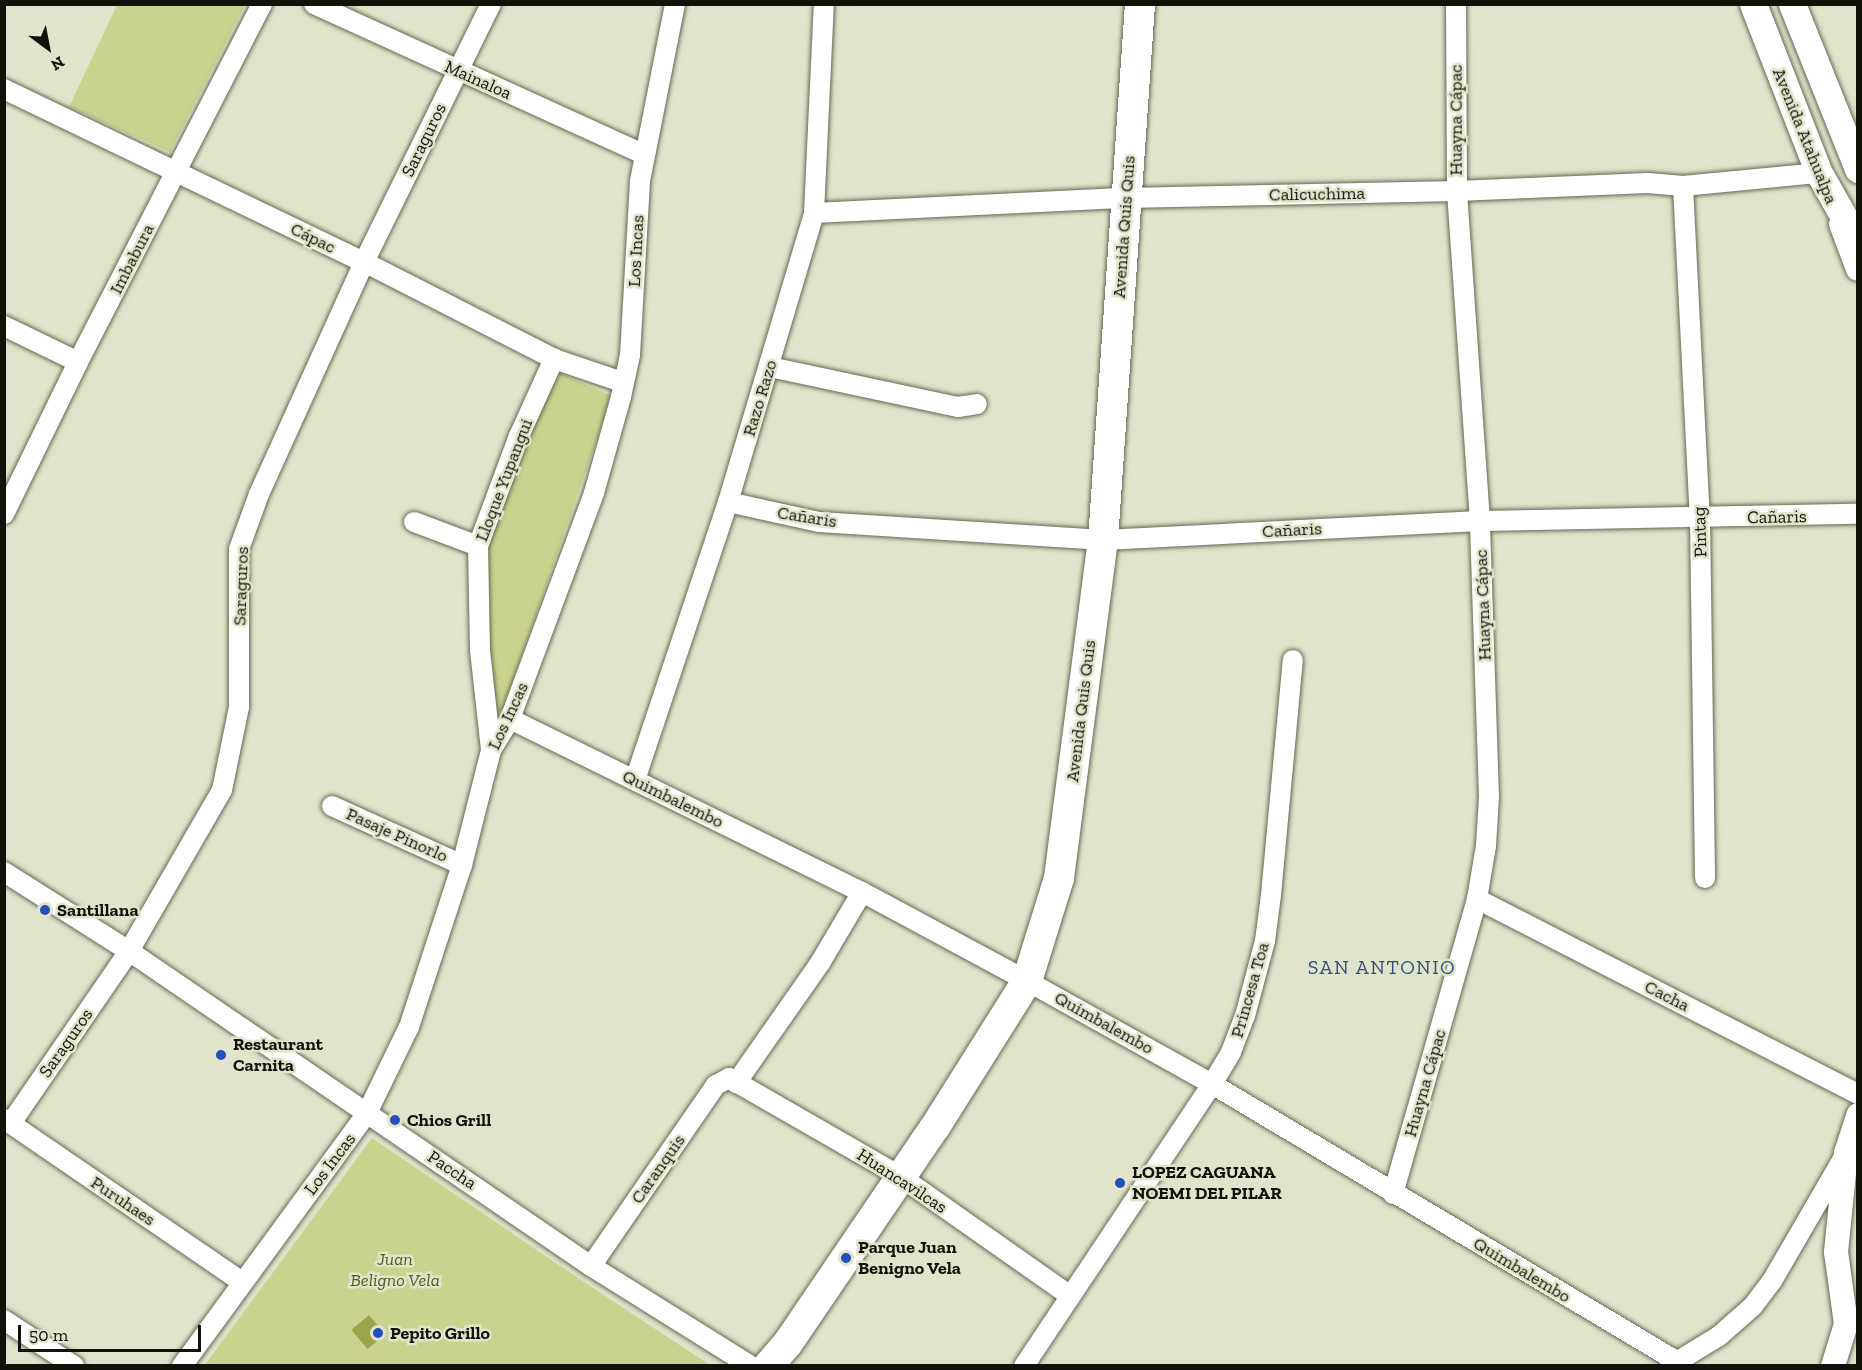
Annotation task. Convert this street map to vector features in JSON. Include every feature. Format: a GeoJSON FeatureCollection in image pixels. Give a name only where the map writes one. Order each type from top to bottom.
{"type":"FeatureCollection","features":[{"type":"Feature","properties":{"kind":"main road","name":"Avenida Quis Quis"},"geometry":{"type":"LineString","coordinates":[[768,1365],[785,1354],[1027,981],[1059,878],[1103,540],[1140,4]]}},
{"type":"Feature","properties":{"kind":"main road","name":"Avenida Atahualpa"},"geometry":{"type":"LineString","coordinates":[[1753,4],[1823,182]]}},
{"type":"Feature","properties":{"kind":"main road","name":"Avenida Atahualpa"},"geometry":{"type":"LineString","coordinates":[[1792,4],[1857,169]]}},
{"type":"Feature","properties":{"kind":"main road"},"geometry":{"type":"LineString","coordinates":[[1823,182],[1857,242]]}},
{"type":"Feature","properties":{"kind":"street","name":"Imbabura"},"geometry":{"type":"LineString","coordinates":[[4,514],[78,362],[262,4]]}},
{"type":"Feature","properties":{"kind":"street","name":"Mainaloa"},"geometry":{"type":"LineString","coordinates":[[314,4],[457,71],[644,154]]}},
{"type":"Feature","properties":{"kind":"street","name":"Saraguros"},"geometry":{"type":"LineString","coordinates":[[8,1121],[129,951],[222,790],[239,707],[239,549],[259,494],[364,262],[491,4]]}},
{"type":"Feature","properties":{"kind":"street","name":"Los Incas"},"geometry":{"type":"LineString","coordinates":[[182,1365],[368,1113],[409,1028],[462,865],[491,750],[510,719],[594,493],[621,398],[622,382],[630,354],[644,154],[675,4]]}},
{"type":"Feature","properties":{"kind":"street","name":"Razo Razo"},"geometry":{"type":"LineString","coordinates":[[635,780],[728,502],[814,213],[824,4]]}},
{"type":"Feature","properties":{"kind":"street","name":"Huayna Cápac"},"geometry":{"type":"LineString","coordinates":[[1394,1194],[1477,899],[1486,846],[1489,797],[1480,521],[1457,191],[1456,4]]}},
{"type":"Feature","properties":{"kind":"street","name":"Cápac"},"geometry":{"type":"LineString","coordinates":[[4,89],[364,262],[554,359],[622,382]]}},
{"type":"Feature","properties":{"kind":"street","name":"Calicuchima"},"geometry":{"type":"LineString","coordinates":[[814,213],[1126,198],[1457,191],[1648,183],[1683,186],[1823,182]]}},
{"type":"Feature","properties":{"kind":"street","name":"Avenida Atahualpa"},"geometry":{"type":"LineString","coordinates":[[1823,182],[1857,268]]}},
{"type":"Feature","properties":{"kind":"street","name":"Pintag"},"geometry":{"type":"LineString","coordinates":[[1683,186],[1700,518],[1705,878]]}},
{"type":"Feature","properties":{"kind":"street"},"geometry":{"type":"LineString","coordinates":[[4,326],[78,362]]}},
{"type":"Feature","properties":{"kind":"street","name":"Lloque Yupangui"},"geometry":{"type":"LineString","coordinates":[[491,750],[480,650],[478,546],[519,436],[554,359]]}},
{"type":"Feature","properties":{"kind":"street"},"geometry":{"type":"LineString","coordinates":[[770,367],[958,407],[977,404]]}},
{"type":"Feature","properties":{"kind":"street","name":"Cañaris"},"geometry":{"type":"LineString","coordinates":[[728,502],[819,522],[1103,540],[1480,521],[1857,514]]}},
{"type":"Feature","properties":{"kind":"street"},"geometry":{"type":"LineString","coordinates":[[414,522],[478,546]]}},
{"type":"Feature","properties":{"kind":"street","name":"Princesa Toa"},"geometry":{"type":"LineString","coordinates":[[1024,1365],[1212,1084],[1231,1052],[1245,1016],[1265,941],[1293,660]]}},
{"type":"Feature","properties":{"kind":"street","name":"Quimbalembo"},"geometry":{"type":"LineString","coordinates":[[510,719],[862,892],[1027,981],[1212,1084],[1674,1364]]}},
{"type":"Feature","properties":{"kind":"street","name":"Pasaje Pinorlo"},"geometry":{"type":"LineString","coordinates":[[332,806],[462,865]]}},
{"type":"Feature","properties":{"kind":"street","name":"Paccha"},"geometry":{"type":"LineString","coordinates":[[4,872],[129,951],[591,1266],[751,1365]]}},
{"type":"Feature","properties":{"kind":"street","name":"Caranquis"},"geometry":{"type":"LineString","coordinates":[[591,1266],[716,1085],[733,1080],[820,963],[862,892]]}},
{"type":"Feature","properties":{"kind":"street","name":"Cacha"},"geometry":{"type":"LineString","coordinates":[[1477,899],[1857,1094]]}},
{"type":"Feature","properties":{"kind":"street","name":"Huancavilcas"},"geometry":{"type":"LineString","coordinates":[[733,1080],[901,1177],[1069,1295]]}},
{"type":"Feature","properties":{"kind":"street"},"geometry":{"type":"LineString","coordinates":[[1833,1365],[1846,1324],[1836,1252],[1846,1153],[1857,1115]]}},
{"type":"Feature","properties":{"kind":"street","name":"Puruhaes"},"geometry":{"type":"LineString","coordinates":[[8,1121],[242,1282]]}},
{"type":"Feature","properties":{"kind":"street"},"geometry":{"type":"LineString","coordinates":[[1674,1364],[1719,1336],[1752,1306],[1772,1281],[1846,1153]]}},
{"type":"Feature","properties":{"kind":"street"},"geometry":{"type":"LineString","coordinates":[[4,1320],[74,1365]]}},
{"type":"Feature","properties":{"kind":"green space"},"geometry":{"type":"Polygon","coordinates":[[[117,5],[245,5],[170,152],[69,107],[117,5]]]}},
{"type":"Feature","properties":{"kind":"green space"},"geometry":{"type":"Polygon","coordinates":[[[541,365],[612,396],[504,706],[481,734],[468,554],[541,365]]]}},
{"type":"Feature","properties":{"kind":"green space","name":"Juan Beligno Vela"},"geometry":{"type":"Polygon","coordinates":[[[372,1138],[578,1278],[710,1365],[204,1366],[372,1138]]]}},
{"type":"Feature","properties":{"kind":"shaded area"},"geometry":{"type":"Polygon","coordinates":[[[369,1315],[385,1334],[367,1349],[351,1330],[369,1315]]]}},
{"type":"Feature","properties":{"kind":"place","name":"Santillana"},"geometry":{"type":"Point","coordinates":[45,910]}},
{"type":"Feature","properties":{"kind":"place","name":"Restaurant Carnita"},"geometry":{"type":"Point","coordinates":[221,1055]}},
{"type":"Feature","properties":{"kind":"place","name":"Chios Grill"},"geometry":{"type":"Point","coordinates":[395,1120]}},
{"type":"Feature","properties":{"kind":"place","name":"LOPEZ CAGUANA NOEMI DEL PILAR"},"geometry":{"type":"Point","coordinates":[1120,1183]}},
{"type":"Feature","properties":{"kind":"place","name":"Parque Juan Benigno Vela"},"geometry":{"type":"Point","coordinates":[846,1258]}},
{"type":"Feature","properties":{"kind":"place","name":"Pepito Grillo"},"geometry":{"type":"Point","coordinates":[378,1333]}},
{"type":"Feature","properties":{"kind":"district","name":"SAN ANTONIO"},"geometry":{"type":"Point","coordinates":[1382,967]}}]}
